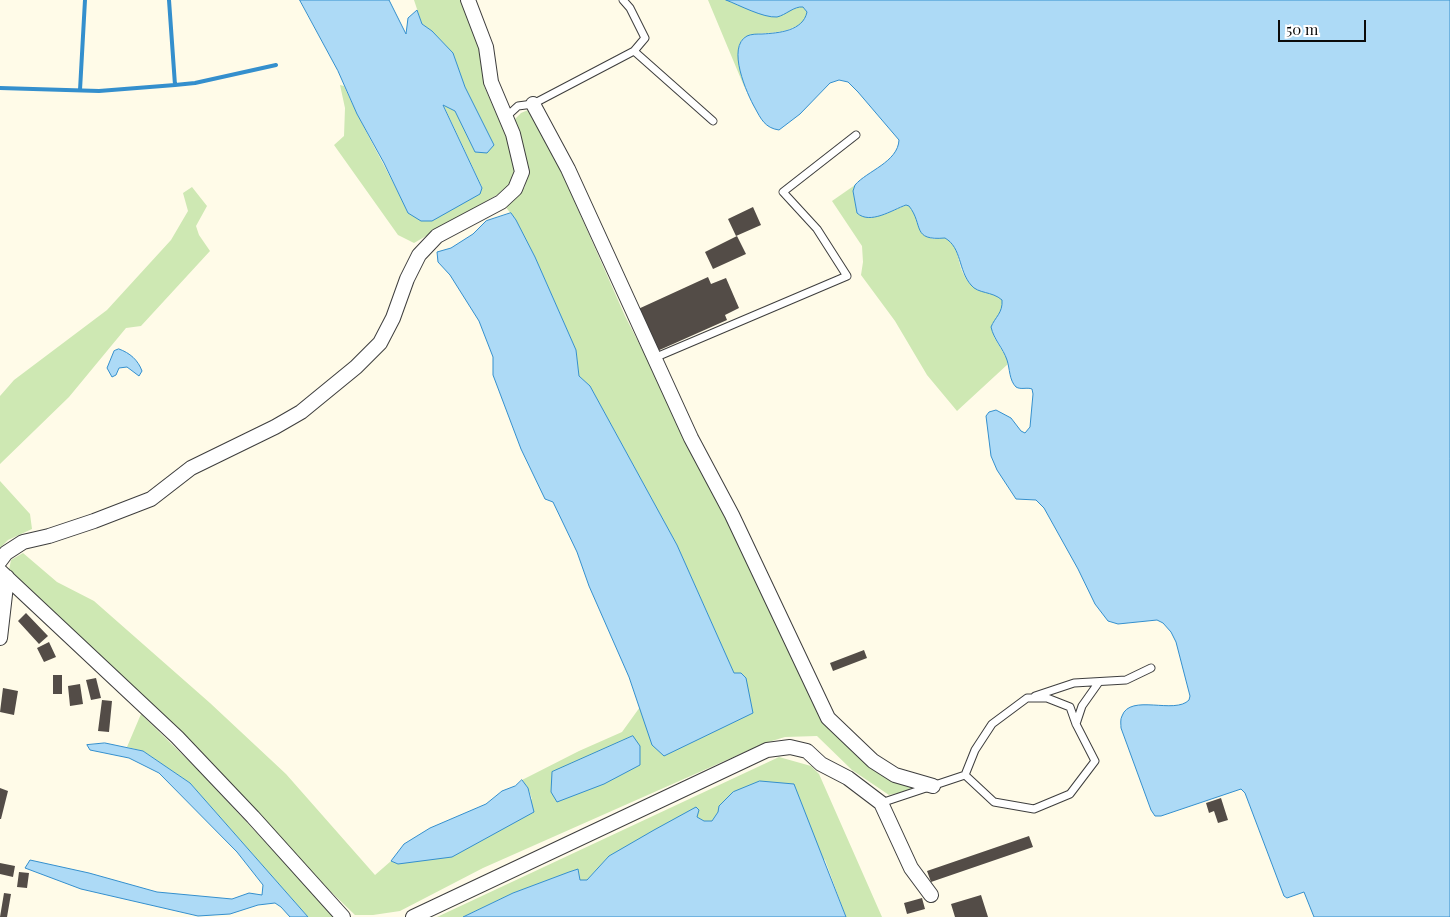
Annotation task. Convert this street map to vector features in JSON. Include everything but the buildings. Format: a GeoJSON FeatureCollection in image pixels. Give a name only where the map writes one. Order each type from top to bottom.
{"type":"FeatureCollection","features":[{"type":"Feature","properties":{"kind":"street"},"geometry":{"type":"LineString","coordinates":[[0,561],[6,553],[23,542],[49,536],[94,521],[151,499],[190,468],[275,427],[300,412],[356,367],[380,343],[393,318],[407,280],[419,255],[437,236],[501,202],[515,189],[522,172],[512,134],[491,82],[486,46],[468,0]]}},
{"type":"Feature","properties":{"kind":"street"},"geometry":{"type":"LineString","coordinates":[[534,104],[568,169],[691,438],[732,515],[828,718],[873,761],[896,775],[933,786]]}},
{"type":"Feature","properties":{"kind":"street"},"geometry":{"type":"LineString","coordinates":[[0,638],[3,574]]}},
{"type":"Feature","properties":{"kind":"street"},"geometry":{"type":"LineString","coordinates":[[3,574],[177,737],[253,817],[343,917]]}},
{"type":"Feature","properties":{"kind":"street"},"geometry":{"type":"LineString","coordinates":[[413,917],[767,750],[790,747],[807,751],[821,764],[848,778],[881,803],[911,868],[930,895]]}},
{"type":"Feature","properties":{"kind":"lane"},"geometry":{"type":"LineString","coordinates":[[506,117],[518,106],[534,104],[634,51],[645,38],[630,8],[623,0]]}},
{"type":"Feature","properties":{"kind":"lane"},"geometry":{"type":"LineString","coordinates":[[634,51],[714,122]]}},
{"type":"Feature","properties":{"kind":"lane"},"geometry":{"type":"LineString","coordinates":[[654,359],[847,276],[817,229],[783,192],[856,135]]}},
{"type":"Feature","properties":{"kind":"lane"},"geometry":{"type":"LineString","coordinates":[[965,775],[974,750],[992,724],[1027,698],[1074,683],[1126,680],[1151,668]]}},
{"type":"Feature","properties":{"kind":"lane"},"geometry":{"type":"LineString","coordinates":[[1076,724],[1082,706],[1099,682]]}},
{"type":"Feature","properties":{"kind":"lane"},"geometry":{"type":"LineString","coordinates":[[965,775],[994,802],[1026,808],[1034,809],[1070,794],[1095,761],[1076,724],[1070,707],[1047,698],[1027,698]]}},
{"type":"Feature","properties":{"kind":"lane"},"geometry":{"type":"LineString","coordinates":[[881,803],[965,775]]}},
{"type":"Feature","properties":{"kind":"green space"},"geometry":{"type":"Polygon","coordinates":[[[414,0],[461,0],[485,57],[484,86],[511,148],[516,176],[507,189],[414,243],[398,235],[334,145],[344,136],[345,108],[340,85],[344,86],[408,213],[482,187],[443,104],[455,111],[475,152],[494,145],[465,87],[453,53],[432,31],[422,24],[414,0]]]}},
{"type":"Feature","properties":{"kind":"green space"},"geometry":{"type":"Polygon","coordinates":[[[708,0],[726,0],[772,16],[799,7],[803,7],[807,12],[804,21],[795,27],[782,31],[750,35],[744,38],[738,51],[746,91],[708,0]]]}},
{"type":"Feature","properties":{"kind":"green space"},"geometry":{"type":"Polygon","coordinates":[[[528,110],[533,115],[550,146],[625,316],[713,488],[819,712],[859,753],[899,784],[918,785],[921,788],[889,795],[852,770],[817,736],[785,737],[765,743],[483,868],[400,911],[373,915],[355,915],[324,885],[196,746],[25,588],[9,570],[11,560],[23,553],[57,582],[94,601],[210,703],[286,774],[375,875],[391,861],[398,864],[532,799],[528,788],[522,780],[622,732],[640,707],[646,725],[734,673],[677,545],[590,386],[579,376],[576,350],[535,257],[516,220],[504,205],[525,187],[527,164],[514,120],[521,113],[528,110]],[[633,736],[553,772],[551,792],[633,736]]]}},
{"type":"Feature","properties":{"kind":"green space"},"geometry":{"type":"Polygon","coordinates":[[[855,185],[853,191],[857,213],[869,218],[888,213],[906,205],[909,206],[932,239],[945,238],[954,246],[964,275],[972,286],[997,296],[1002,300],[1000,313],[992,324],[994,337],[1008,364],[957,411],[927,375],[895,321],[861,275],[863,262],[862,246],[832,201],[855,185]]]}},
{"type":"Feature","properties":{"kind":"green space"},"geometry":{"type":"Polygon","coordinates":[[[192,187],[207,206],[196,226],[199,235],[210,251],[141,326],[126,328],[69,397],[0,464],[0,396],[14,380],[107,310],[171,240],[188,211],[183,193],[192,187]]]}},
{"type":"Feature","properties":{"kind":"green space"},"geometry":{"type":"Polygon","coordinates":[[[0,481],[30,514],[32,529],[8,540],[0,548],[0,481]]]}},
{"type":"Feature","properties":{"kind":"green space"},"geometry":{"type":"Polygon","coordinates":[[[141,714],[200,772],[335,917],[308,917],[190,783],[143,751],[127,747],[141,714]]]}},
{"type":"Feature","properties":{"kind":"green space"},"geometry":{"type":"Polygon","coordinates":[[[779,757],[811,766],[819,774],[882,917],[846,917],[825,860],[718,812],[712,821],[704,821],[697,817],[609,856],[587,880],[580,880],[578,869],[513,893],[463,917],[437,917],[779,757]]]}},
{"type":"Feature","properties":{"kind":"water"},"geometry":{"type":"Polygon","coordinates":[[[300,0],[389,0],[406,34],[408,18],[417,10],[422,24],[432,31],[453,53],[465,87],[494,145],[487,153],[475,152],[455,111],[443,105],[482,188],[480,194],[432,221],[421,221],[408,213],[384,163],[357,114],[338,71],[300,0]]]}},
{"type":"Feature","properties":{"kind":"water"},"geometry":{"type":"Polygon","coordinates":[[[726,0],[1450,0],[1450,917],[1314,917],[1304,892],[1287,898],[1284,896],[1245,793],[1241,789],[1161,816],[1155,816],[1151,810],[1121,728],[1121,720],[1127,709],[1134,706],[1174,706],[1189,700],[1190,696],[1176,642],[1171,632],[1163,623],[1157,620],[1118,624],[1108,621],[1095,604],[1044,508],[1036,500],[1016,499],[997,470],[991,456],[986,416],[989,412],[996,410],[1011,418],[1021,431],[1025,433],[1030,427],[1033,394],[1032,389],[1018,388],[1014,384],[1008,363],[992,332],[991,327],[1000,312],[1002,300],[994,295],[977,290],[971,285],[954,247],[945,238],[927,237],[923,234],[909,206],[906,205],[888,213],[868,218],[857,213],[853,191],[855,185],[888,160],[897,148],[899,140],[848,82],[839,80],[830,83],[800,114],[779,130],[770,127],[764,122],[751,101],[743,82],[738,60],[738,50],[741,42],[750,35],[789,30],[801,23],[807,12],[803,7],[800,7],[780,16],[771,17],[726,0]]]}},
{"type":"Feature","properties":{"kind":"water"},"geometry":{"type":"Polygon","coordinates":[[[511,213],[535,257],[576,350],[579,376],[590,386],[677,545],[734,673],[741,673],[746,678],[753,713],[664,756],[652,745],[629,677],[589,586],[577,552],[553,502],[545,499],[521,449],[493,375],[493,357],[479,321],[450,275],[438,262],[437,252],[451,248],[473,234],[486,221],[511,213]]]}},
{"type":"Feature","properties":{"kind":"water"},"geometry":{"type":"Polygon","coordinates":[[[119,349],[136,360],[142,371],[139,376],[127,367],[119,368],[116,375],[112,377],[107,368],[114,351],[119,349]]]}},
{"type":"Feature","properties":{"kind":"water"},"geometry":{"type":"Polygon","coordinates":[[[633,736],[640,746],[640,765],[604,784],[557,802],[551,792],[552,772],[633,736]]]}},
{"type":"Feature","properties":{"kind":"water"},"geometry":{"type":"Polygon","coordinates":[[[105,743],[143,751],[190,783],[308,917],[290,917],[275,903],[258,905],[230,914],[198,916],[81,889],[25,868],[30,860],[89,873],[157,892],[232,899],[249,893],[262,895],[263,885],[237,852],[159,773],[129,758],[90,750],[87,745],[105,743]]]}},
{"type":"Feature","properties":{"kind":"water"},"geometry":{"type":"Polygon","coordinates":[[[522,780],[528,788],[534,812],[452,857],[398,864],[391,861],[404,844],[430,828],[486,804],[502,791],[515,786],[522,780]]]}},
{"type":"Feature","properties":{"kind":"water"},"geometry":{"type":"Polygon","coordinates":[[[760,781],[794,784],[846,917],[463,917],[513,893],[578,869],[580,880],[587,880],[609,856],[696,807],[699,810],[697,817],[704,821],[712,821],[718,812],[719,806],[733,792],[760,781]]]}},
{"type":"Feature","properties":{"kind":"waterway"},"geometry":{"type":"LineString","coordinates":[[80,90],[85,0]]}},
{"type":"Feature","properties":{"kind":"waterway"},"geometry":{"type":"LineString","coordinates":[[169,0],[175,85]]}},
{"type":"Feature","properties":{"kind":"waterway"},"geometry":{"type":"LineString","coordinates":[[0,88],[99,91],[175,85],[195,83],[276,65]]}}]}
